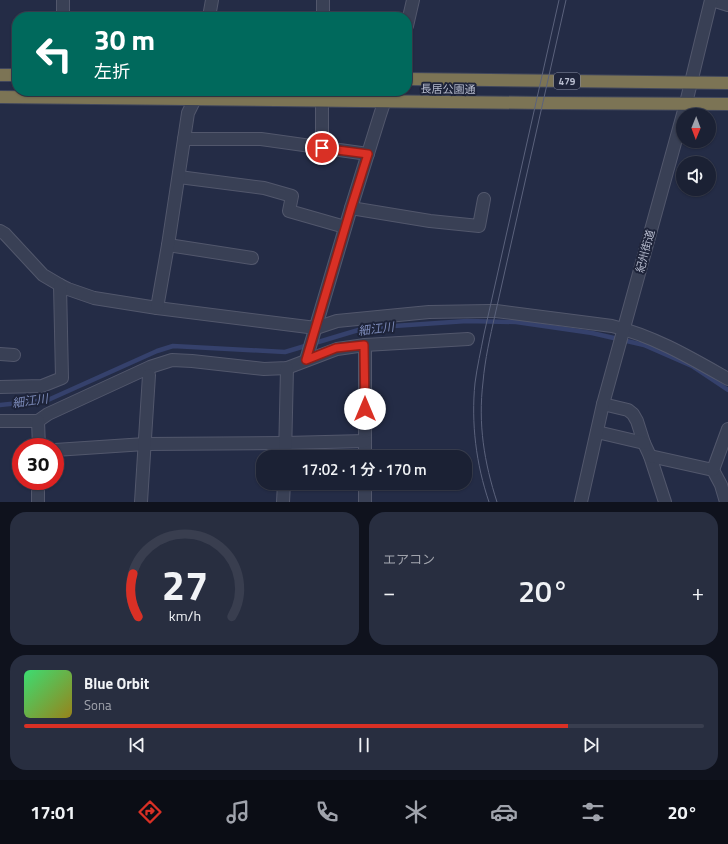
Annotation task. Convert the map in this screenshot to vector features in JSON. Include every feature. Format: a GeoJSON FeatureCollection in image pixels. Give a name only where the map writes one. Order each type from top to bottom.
{"type":"FeatureCollection","features":[{"type":"Feature","properties":{"kind":"highway"},"geometry":{"type":"LineString","coordinates":[[0,75],[12,75]]}},
{"type":"Feature","properties":{"kind":"highway","name":"長居公園通"},"geometry":{"type":"LineString","coordinates":[[412,79],[728,83]]}},
{"type":"Feature","properties":{"kind":"highway","name":"長居公園通"},"geometry":{"type":"LineString","coordinates":[[0,98],[322,101],[386,96],[542,103],[728,104]]}},
{"type":"Feature","properties":{"kind":"street"},"geometry":{"type":"LineString","coordinates":[[63,0],[63,12]]}},
{"type":"Feature","properties":{"kind":"street"},"geometry":{"type":"LineString","coordinates":[[210,12],[212,0]]}},
{"type":"Feature","properties":{"kind":"street"},"geometry":{"type":"LineString","coordinates":[[323,0],[323,12]]}},
{"type":"Feature","properties":{"kind":"street"},"geometry":{"type":"LineString","coordinates":[[410,12],[413,0]]}},
{"type":"Feature","properties":{"kind":"street"},"geometry":{"type":"LineString","coordinates":[[711,0],[728,5]]}},
{"type":"Feature","properties":{"kind":"street","name":"紀州街道"},"geometry":{"type":"LineString","coordinates":[[582,502],[603,404],[686,103],[711,0]]}},
{"type":"Feature","properties":{"kind":"street"},"geometry":{"type":"LineString","coordinates":[[306,360],[386,96]]}},
{"type":"Feature","properties":{"kind":"street"},"geometry":{"type":"LineString","coordinates":[[157,308],[188,113],[196,100]]}},
{"type":"Feature","properties":{"kind":"street"},"geometry":{"type":"LineString","coordinates":[[322,101],[322,148]]}},
{"type":"Feature","properties":{"kind":"street"},"geometry":{"type":"LineString","coordinates":[[184,139],[261,139],[368,154]]}},
{"type":"Feature","properties":{"kind":"street"},"geometry":{"type":"LineString","coordinates":[[179,177],[264,188],[292,196],[289,211],[346,227]]}},
{"type":"Feature","properties":{"kind":"street"},"geometry":{"type":"LineString","coordinates":[[351,208],[430,221],[479,226],[484,199]]}},
{"type":"Feature","properties":{"kind":"street"},"geometry":{"type":"LineString","coordinates":[[0,231],[5,234],[43,274],[60,285],[77,293],[94,298],[157,308],[316,328],[337,321],[429,312],[489,311],[605,325],[673,348],[728,379]]}},
{"type":"Feature","properties":{"kind":"street"},"geometry":{"type":"LineString","coordinates":[[168,245],[252,258]]}},
{"type":"Feature","properties":{"kind":"street"},"geometry":{"type":"LineString","coordinates":[[0,387],[42,386],[62,378],[60,285]]}},
{"type":"Feature","properties":{"kind":"street"},"geometry":{"type":"LineString","coordinates":[[0,420],[38,421],[48,414],[143,370],[172,360],[264,369],[287,368],[336,348],[364,345],[468,340]]}},
{"type":"Feature","properties":{"kind":"street"},"geometry":{"type":"LineString","coordinates":[[364,345],[365,450]]}},
{"type":"Feature","properties":{"kind":"street"},"geometry":{"type":"LineString","coordinates":[[0,354],[14,355]]}},
{"type":"Feature","properties":{"kind":"street"},"geometry":{"type":"LineString","coordinates":[[284,450],[287,368]]}},
{"type":"Feature","properties":{"kind":"street"},"geometry":{"type":"LineString","coordinates":[[141,502],[150,375]]}},
{"type":"Feature","properties":{"kind":"street"},"geometry":{"type":"LineString","coordinates":[[603,404],[628,410],[633,414],[650,456],[665,502]]}},
{"type":"Feature","properties":{"kind":"street"},"geometry":{"type":"LineString","coordinates":[[38,421],[38,438]]}},
{"type":"Feature","properties":{"kind":"street"},"geometry":{"type":"LineString","coordinates":[[726,502],[721,485],[713,470],[728,429]]}},
{"type":"Feature","properties":{"kind":"street"},"geometry":{"type":"LineString","coordinates":[[597,432],[644,443]]}},
{"type":"Feature","properties":{"kind":"street"},"geometry":{"type":"LineString","coordinates":[[64,449],[145,444],[365,441]]}},
{"type":"Feature","properties":{"kind":"street"},"geometry":{"type":"LineString","coordinates":[[650,456],[713,470]]}},
{"type":"Feature","properties":{"kind":"street"},"geometry":{"type":"LineString","coordinates":[[38,490],[38,502]]}},
{"type":"Feature","properties":{"kind":"street"},"geometry":{"type":"LineString","coordinates":[[283,502],[284,490]]}},
{"type":"Feature","properties":{"kind":"street"},"geometry":{"type":"LineString","coordinates":[[365,490],[365,502]]}},
{"type":"Feature","properties":{"kind":"waterway","name":"細江川"},"geometry":{"type":"LineString","coordinates":[[0,405],[48,400],[157,351],[173,346],[285,352],[365,328],[467,321],[516,322],[592,333],[644,345],[692,366],[728,390]]}},
{"type":"Feature","properties":{"kind":"tram line"},"geometry":{"type":"LineString","coordinates":[[489,502],[481,473],[474,428],[476,377],[484,334],[559,0]]}},
{"type":"Feature","properties":{"kind":"tram line"},"geometry":{"type":"LineString","coordinates":[[497,502],[492,487],[483,443],[481,413],[485,365],[491,332],[566,0]]}},
{"type":"Feature","properties":{"kind":"route"},"geometry":{"type":"LineString","coordinates":[[322,148],[368,154],[306,360],[336,348],[364,345],[365,409]]}}]}
